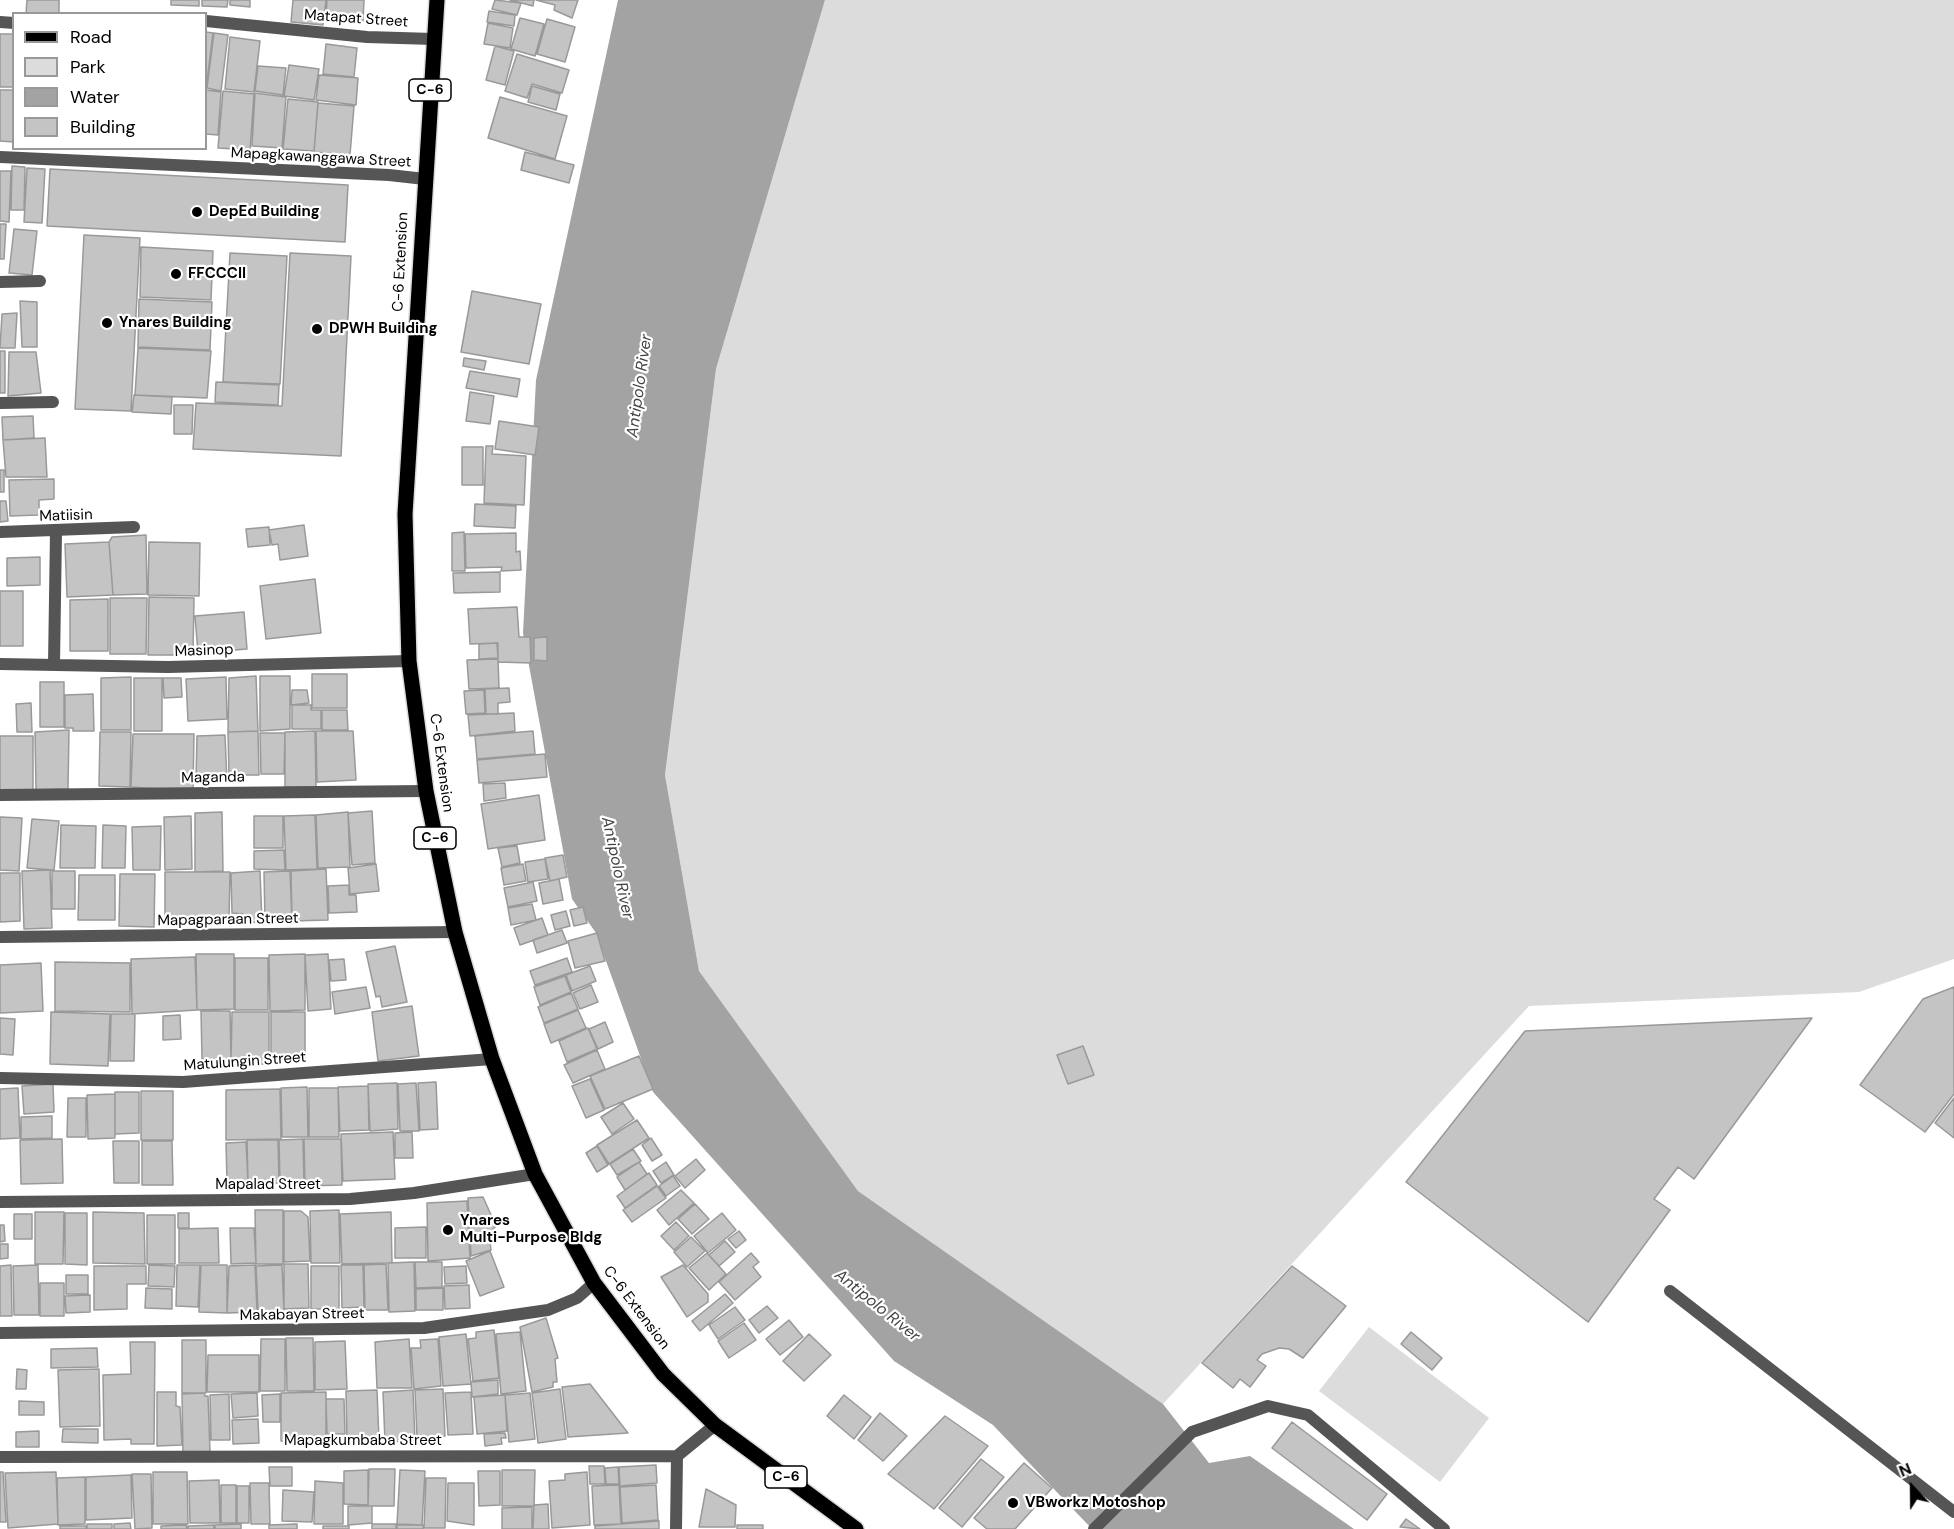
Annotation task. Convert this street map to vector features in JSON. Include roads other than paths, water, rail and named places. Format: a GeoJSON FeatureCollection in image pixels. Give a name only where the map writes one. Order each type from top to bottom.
{"type":"FeatureCollection","features":[{"type":"Feature","properties":{"kind":"main road","name":"C-6 Extension"},"geometry":{"type":"LineString","coordinates":[[436,0],[405,514],[410,661],[426,791],[455,932],[492,1059],[535,1174],[594,1283],[663,1374],[715,1425],[856,1529]]}},
{"type":"Feature","properties":{"kind":"street","name":"Matapat Street"},"geometry":{"type":"LineString","coordinates":[[207,21],[367,37],[434,39]]}},
{"type":"Feature","properties":{"kind":"street","name":"Mapagkawanggawa Street"},"geometry":{"type":"LineString","coordinates":[[0,157],[424,179]]}},
{"type":"Feature","properties":{"kind":"street"},"geometry":{"type":"LineString","coordinates":[[0,282],[40,281]]}},
{"type":"Feature","properties":{"kind":"street"},"geometry":{"type":"LineString","coordinates":[[0,403],[53,402]]}},
{"type":"Feature","properties":{"kind":"street","name":"Matiisin"},"geometry":{"type":"LineString","coordinates":[[0,532],[56,532],[134,527]]}},
{"type":"Feature","properties":{"kind":"street"},"geometry":{"type":"LineString","coordinates":[[54,664],[56,532]]}},
{"type":"Feature","properties":{"kind":"street","name":"Masinop"},"geometry":{"type":"LineString","coordinates":[[0,664],[168,667],[410,661]]}},
{"type":"Feature","properties":{"kind":"street","name":"Maganda"},"geometry":{"type":"LineString","coordinates":[[0,795],[426,791]]}},
{"type":"Feature","properties":{"kind":"street","name":"Mapagparaan Street"},"geometry":{"type":"LineString","coordinates":[[0,937],[455,932]]}},
{"type":"Feature","properties":{"kind":"street","name":"Matulungin Street"},"geometry":{"type":"LineString","coordinates":[[0,1078],[183,1082],[492,1059]]}},
{"type":"Feature","properties":{"kind":"street","name":"Mapalad Street"},"geometry":{"type":"LineString","coordinates":[[0,1202],[350,1199],[414,1193],[535,1174]]}},
{"type":"Feature","properties":{"kind":"street","name":"Makabayan Street"},"geometry":{"type":"LineString","coordinates":[[0,1334],[424,1328],[548,1310],[577,1298],[594,1283]]}},
{"type":"Feature","properties":{"kind":"street"},"geometry":{"type":"LineString","coordinates":[[1670,1292],[1954,1512]]}},
{"type":"Feature","properties":{"kind":"street"},"geometry":{"type":"LineString","coordinates":[[1094,1529],[1192,1432],[1268,1406],[1308,1415],[1444,1529]]}},
{"type":"Feature","properties":{"kind":"street"},"geometry":{"type":"LineString","coordinates":[[676,1529],[677,1456],[715,1425]]}},
{"type":"Feature","properties":{"kind":"street","name":"Mapagkumbaba Street"},"geometry":{"type":"LineString","coordinates":[[0,1457],[677,1456]]}},
{"type":"Feature","properties":{"kind":"water","name":"Antipolo River"},"geometry":{"type":"Polygon","coordinates":[[[618,0],[825,0],[716,369],[665,775],[699,971],[858,1191],[1163,1404],[1209,1463],[1250,1456],[1354,1529],[1092,1529],[993,1425],[894,1361],[653,1092],[596,933],[572,899],[523,633],[536,380],[618,0]]]}},
{"type":"Feature","properties":{"kind":"place","name":"DepEd Building"},"geometry":{"type":"Point","coordinates":[197,212]}},
{"type":"Feature","properties":{"kind":"place","name":"FFCCCII"},"geometry":{"type":"Point","coordinates":[176,274]}},
{"type":"Feature","properties":{"kind":"place","name":"Ynares Building"},"geometry":{"type":"Point","coordinates":[107,323]}},
{"type":"Feature","properties":{"kind":"place","name":"DPWH Building"},"geometry":{"type":"Point","coordinates":[317,329]}},
{"type":"Feature","properties":{"kind":"place","name":"Ynares Multi-Purpose Bldg"},"geometry":{"type":"Point","coordinates":[448,1230]}},
{"type":"Feature","properties":{"kind":"place","name":"VBworkz Motoshop"},"geometry":{"type":"Point","coordinates":[1013,1503]}}]}
